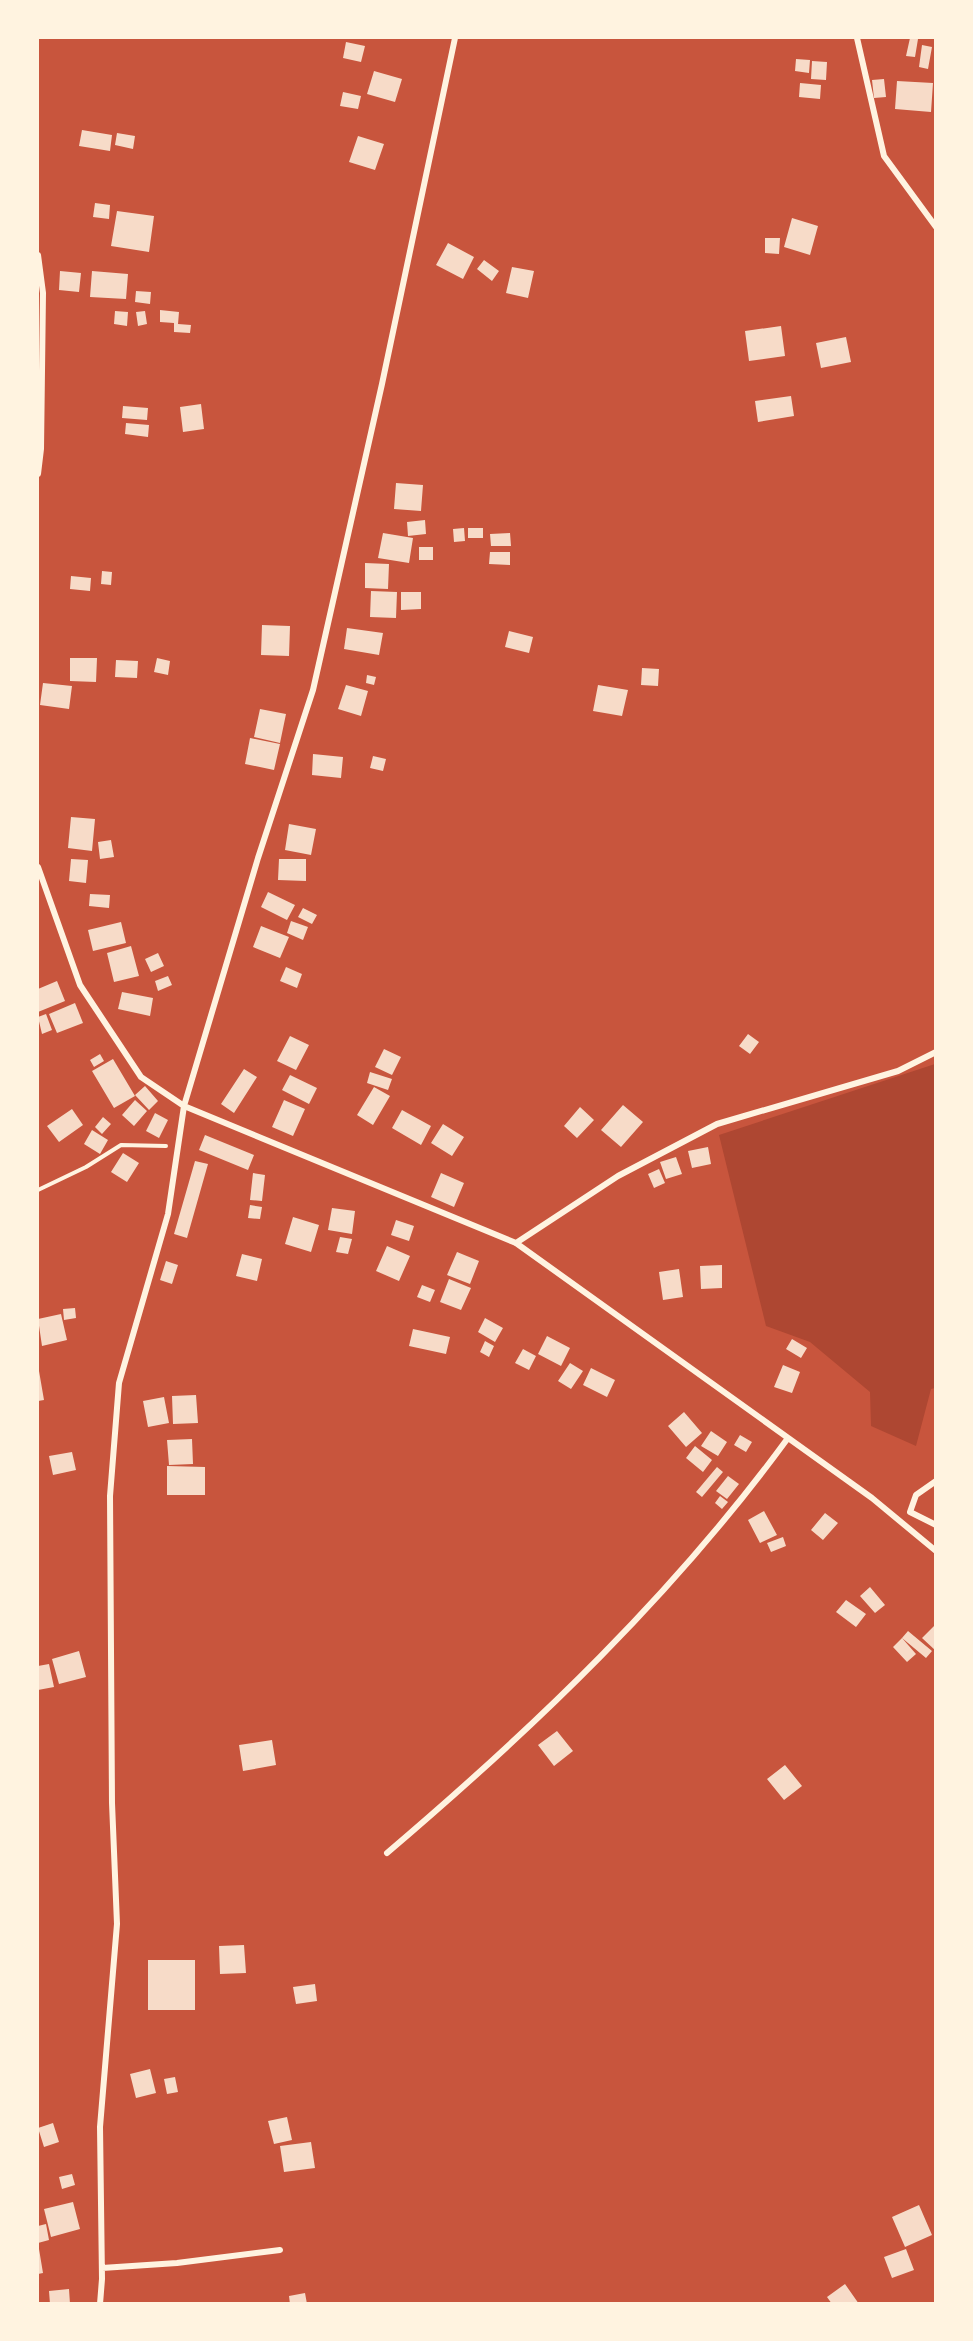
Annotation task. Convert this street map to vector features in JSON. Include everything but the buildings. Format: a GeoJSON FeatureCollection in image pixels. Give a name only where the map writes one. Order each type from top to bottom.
{"type":"FeatureCollection","features":[{"type":"Feature","properties":{"kind":"street"},"geometry":{"type":"LineString","coordinates":[[100,2304],[102,2268],[100,2127],[117,1924],[112,1803],[110,1496],[119,1383],[168,1214],[184,1106],[258,858],[312,690],[385,373],[455,38]]}},
{"type":"Feature","properties":{"kind":"street"},"geometry":{"type":"LineString","coordinates":[[857,38],[884,156],[936,227]]}},
{"type":"Feature","properties":{"kind":"street"},"geometry":{"type":"LineString","coordinates":[[38,255],[43,293],[41,449],[38,474]]}},
{"type":"Feature","properties":{"kind":"street"},"geometry":{"type":"LineString","coordinates":[[38,867],[80,985],[141,1077],[184,1106],[516,1243],[872,1498],[936,1551]]}},
{"type":"Feature","properties":{"kind":"street"},"geometry":{"type":"LineString","coordinates":[[516,1243],[618,1176],[717,1124],[898,1071],[936,1052]]}},
{"type":"Feature","properties":{"kind":"street"},"geometry":{"type":"LineString","coordinates":[[387,1853],[564,1695],[609,1649],[713,1534],[788,1438]]}},
{"type":"Feature","properties":{"kind":"street"},"geometry":{"type":"LineString","coordinates":[[936,1481],[916,1495],[910,1512],[936,1525]]}},
{"type":"Feature","properties":{"kind":"street"},"geometry":{"type":"LineString","coordinates":[[102,2268],[177,2263],[280,2250]]}},
{"type":"Feature","properties":{"kind":"path"},"geometry":{"type":"LineString","coordinates":[[38,1190],[86,1167],[121,1145],[178,1147]]}},
{"type":"Feature","properties":{"kind":"shaded area"},"geometry":{"type":"Polygon","coordinates":[[[935,1064],[935,1388],[931,1389],[916,1446],[871,1426],[870,1392],[810,1342],[766,1326],[719,1135],[935,1064]]]}}]}
